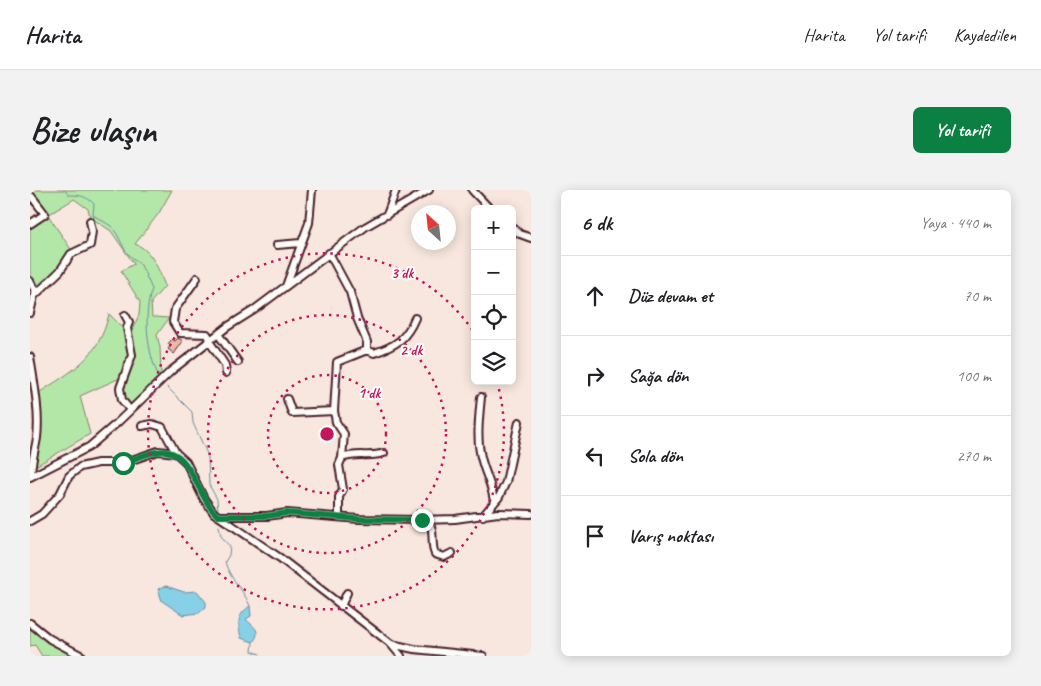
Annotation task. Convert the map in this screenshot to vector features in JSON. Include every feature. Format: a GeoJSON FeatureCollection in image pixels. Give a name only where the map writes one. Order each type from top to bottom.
{"type":"FeatureCollection","features":[{"type":"Feature","properties":{"kind":"street"},"geometry":{"type":"LineString","coordinates":[[286,286],[309,223],[312,190]]}},
{"type":"Feature","properties":{"kind":"street"},"geometry":{"type":"LineString","coordinates":[[387,215],[396,190]]}},
{"type":"Feature","properties":{"kind":"street"},"geometry":{"type":"LineString","coordinates":[[30,357],[36,396],[37,438],[31,462],[31,476],[89,447],[171,371],[210,340],[365,227],[429,190]]}},
{"type":"Feature","properties":{"kind":"street"},"geometry":{"type":"LineString","coordinates":[[472,190],[486,205]]}},
{"type":"Feature","properties":{"kind":"street"},"geometry":{"type":"LineString","coordinates":[[30,224],[45,214],[32,197]]}},
{"type":"Feature","properties":{"kind":"street"},"geometry":{"type":"LineString","coordinates":[[30,313],[36,294],[60,270],[71,254],[90,245],[90,221]]}},
{"type":"Feature","properties":{"kind":"street"},"geometry":{"type":"LineString","coordinates":[[516,230],[531,238]]}},
{"type":"Feature","properties":{"kind":"street"},"geometry":{"type":"LineString","coordinates":[[277,245],[301,243]]}},
{"type":"Feature","properties":{"kind":"street"},"geometry":{"type":"LineString","coordinates":[[328,254],[350,292],[356,318],[367,342],[367,350]]}},
{"type":"Feature","properties":{"kind":"street"},"geometry":{"type":"LineString","coordinates":[[197,278],[175,309],[173,322],[180,333],[207,334],[225,365],[226,373]]}},
{"type":"Feature","properties":{"kind":"street"},"geometry":{"type":"LineString","coordinates":[[30,280],[36,294]]}},
{"type":"Feature","properties":{"kind":"street"},"geometry":{"type":"LineString","coordinates":[[125,315],[129,322],[127,328],[132,356],[120,388],[122,400],[130,410]]}},
{"type":"Feature","properties":{"kind":"street"},"geometry":{"type":"LineString","coordinates":[[339,517],[338,497],[343,489],[339,465],[342,458],[344,434],[336,422],[334,411],[337,362],[367,350],[374,353],[394,347],[410,329],[415,318]]}},
{"type":"Feature","properties":{"kind":"street"},"geometry":{"type":"LineString","coordinates":[[218,334],[238,362]]}},
{"type":"Feature","properties":{"kind":"street"},"geometry":{"type":"LineString","coordinates":[[287,398],[292,413],[334,411]]}},
{"type":"Feature","properties":{"kind":"street"},"geometry":{"type":"LineString","coordinates":[[481,398],[478,423],[480,449],[482,462],[494,491],[494,503]]}},
{"type":"Feature","properties":{"kind":"street"},"geometry":{"type":"LineString","coordinates":[[483,516],[494,503],[506,482],[519,422]]}},
{"type":"Feature","properties":{"kind":"street"},"geometry":{"type":"LineString","coordinates":[[142,426],[152,424],[162,427],[176,453],[186,462],[204,499],[218,516],[280,558],[390,643],[401,656]]}},
{"type":"Feature","properties":{"kind":"street"},"geometry":{"type":"LineString","coordinates":[[30,521],[42,514],[60,494],[69,476],[80,467],[98,463],[123,463],[158,451],[176,453]]}},
{"type":"Feature","properties":{"kind":"street"},"geometry":{"type":"LineString","coordinates":[[342,458],[356,453],[373,456],[384,453]]}},
{"type":"Feature","properties":{"kind":"street"},"geometry":{"type":"LineString","coordinates":[[218,516],[267,516],[287,513],[427,520],[531,514]]}},
{"type":"Feature","properties":{"kind":"street"},"geometry":{"type":"LineString","coordinates":[[427,520],[431,524],[432,547],[435,554],[444,557],[452,553]]}},
{"type":"Feature","properties":{"kind":"street"},"geometry":{"type":"LineString","coordinates":[[341,606],[348,592]]}},
{"type":"Feature","properties":{"kind":"street"},"geometry":{"type":"LineString","coordinates":[[30,624],[50,639],[82,656]]}},
{"type":"Feature","properties":{"kind":"street"},"geometry":{"type":"LineString","coordinates":[[390,643],[414,649],[483,656]]}},
{"type":"Feature","properties":{"kind":"green space"},"geometry":{"type":"Polygon","coordinates":[[[30,190],[172,190],[159,213],[135,244],[150,256],[165,286],[151,302],[152,317],[169,318],[157,335],[160,347],[161,374],[130,406],[124,399],[122,387],[129,366],[130,334],[139,315],[140,302],[121,271],[134,264],[111,231],[90,217],[88,209],[74,199],[48,215],[30,190]]]}},
{"type":"Feature","properties":{"kind":"green space"},"geometry":{"type":"Polygon","coordinates":[[[48,215],[72,251],[59,269],[37,291],[30,277],[30,226],[48,215]]]}},
{"type":"Feature","properties":{"kind":"green space"},"geometry":{"type":"Polygon","coordinates":[[[109,314],[125,331],[130,344],[120,378],[80,396],[90,434],[34,467],[37,394],[73,370],[91,353],[104,329],[109,314]]]}},
{"type":"Feature","properties":{"kind":"green space"},"geometry":{"type":"Polygon","coordinates":[[[30,626],[78,656],[42,656],[35,645],[30,646],[30,626]]]}},
{"type":"Feature","properties":{"kind":"water"},"geometry":{"type":"Polygon","coordinates":[[[166,586],[184,592],[197,591],[206,602],[206,607],[199,613],[183,615],[162,601],[158,589],[166,586]]]}},
{"type":"Feature","properties":{"kind":"water"},"geometry":{"type":"Polygon","coordinates":[[[250,606],[251,616],[246,619],[257,631],[253,642],[241,638],[239,628],[239,620],[242,613],[250,606]]]}},
{"type":"Feature","properties":{"kind":"building"},"geometry":{"type":"Polygon","coordinates":[[[178,338],[183,341],[174,354],[168,349],[171,345],[168,344],[172,339],[175,341],[178,338]]]}},
{"type":"Feature","properties":{"kind":"waterway"},"geometry":{"type":"LineString","coordinates":[[64,190],[69,195],[83,196],[89,199],[94,204],[93,215],[111,226],[126,252],[141,265],[152,289],[147,321],[151,355],[158,375]]}},
{"type":"Feature","properties":{"kind":"waterway"},"geometry":{"type":"LineString","coordinates":[[167,387],[192,412],[193,423],[208,456],[209,485],[217,499],[218,511]]}},
{"type":"Feature","properties":{"kind":"waterway"},"geometry":{"type":"LineString","coordinates":[[219,526],[221,536],[230,547],[229,555],[225,562],[227,568],[250,606]]}},
{"type":"Feature","properties":{"kind":"waterway"},"geometry":{"type":"LineString","coordinates":[[253,642],[252,651],[260,654]]}},
{"type":"Feature","properties":{"kind":"route"},"geometry":{"type":"LineString","coordinates":[[123,463],[158,451],[176,453],[186,462],[204,499],[218,516],[267,516],[287,513],[359,519],[422,520]]}}]}
